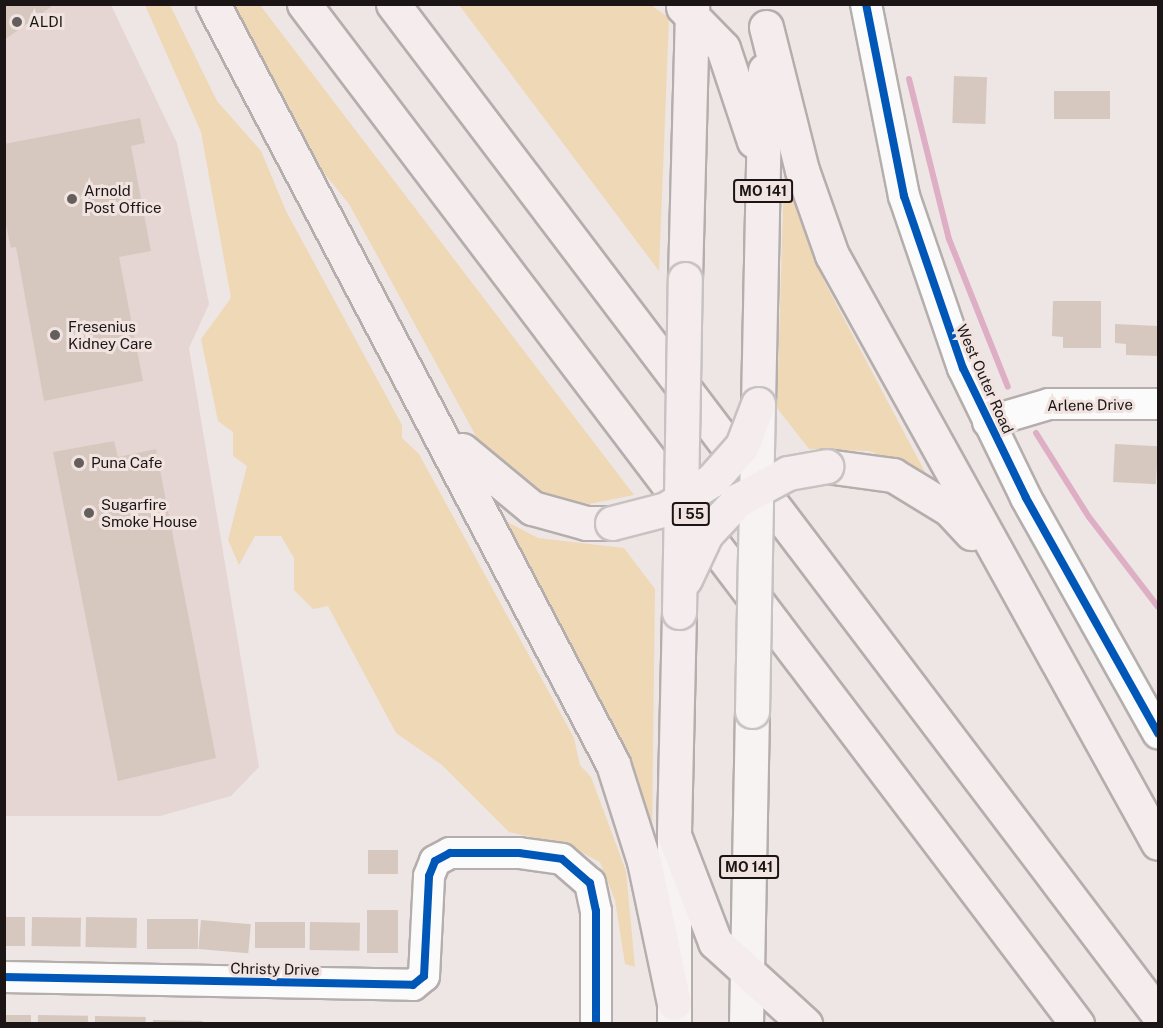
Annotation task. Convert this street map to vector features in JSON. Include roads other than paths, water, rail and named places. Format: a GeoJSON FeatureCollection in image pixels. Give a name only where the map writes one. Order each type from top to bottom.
{"type":"FeatureCollection","features":[{"type":"Feature","properties":{"kind":"highway"},"geometry":{"type":"LineString","coordinates":[[213,4],[440,427],[613,764],[644,861],[674,1013]]}},
{"type":"Feature","properties":{"kind":"highway","name":"I 55"},"geometry":{"type":"LineString","coordinates":[[304,4],[1077,1023]]}},
{"type":"Feature","properties":{"kind":"highway"},"geometry":{"type":"LineString","coordinates":[[393,4],[1158,1014]]}},
{"type":"Feature","properties":{"kind":"highway"},"geometry":{"type":"LineString","coordinates":[[687,8],[710,31],[733,69],[764,171]]}},
{"type":"Feature","properties":{"kind":"highway"},"geometry":{"type":"LineString","coordinates":[[687,8],[680,604],[674,835],[705,925],[747,974],[805,1023]]}},
{"type":"Feature","properties":{"kind":"highway"},"geometry":{"type":"LineString","coordinates":[[766,16],[802,170],[832,255],[1003,568],[1158,843]]}},
{"type":"Feature","properties":{"kind":"highway","name":"MO 141"},"geometry":{"type":"LineString","coordinates":[[759,391],[766,16]]}},
{"type":"Feature","properties":{"kind":"highway"},"geometry":{"type":"LineString","coordinates":[[440,427],[481,469],[532,508],[586,523],[612,523],[681,502],[728,464],[759,391]]}},
{"type":"Feature","properties":{"kind":"highway"},"geometry":{"type":"LineString","coordinates":[[680,604],[706,534],[758,487],[826,466],[859,466],[921,489],[949,509],[1003,568]]}},
{"type":"Feature","properties":{"kind":"main road","name":"MO 141"},"geometry":{"type":"LineString","coordinates":[[746,1023],[759,391]]}},
{"type":"Feature","properties":{"kind":"main road"},"geometry":{"type":"LineString","coordinates":[[674,835],[674,1013]]}},
{"type":"Feature","properties":{"kind":"street","name":"West Outer Road"},"geometry":{"type":"LineString","coordinates":[[866,4],[885,118],[914,229],[988,422],[1158,733]]}},
{"type":"Feature","properties":{"kind":"street","name":"Arlene Drive"},"geometry":{"type":"LineString","coordinates":[[988,422],[1049,404],[1158,404]]}},
{"type":"Feature","properties":{"kind":"street","name":"Christy Drive"},"geometry":{"type":"LineString","coordinates":[[4,977],[413,985],[424,976],[429,876],[435,861],[450,853],[519,853],[562,859],[583,873],[595,897],[596,1023]]}},
{"type":"Feature","properties":{"kind":"waterway"},"geometry":{"type":"LineString","coordinates":[[909,79],[949,239],[1008,387]]}},
{"type":"Feature","properties":{"kind":"waterway"},"geometry":{"type":"LineString","coordinates":[[1036,433],[1089,517],[1158,607]]}},
{"type":"Feature","properties":{"kind":"place","name":"ALDI"},"geometry":{"type":"Point","coordinates":[17,22]}},
{"type":"Feature","properties":{"kind":"place","name":"Arnold Post Office"},"geometry":{"type":"Point","coordinates":[72,199]}},
{"type":"Feature","properties":{"kind":"place","name":"Fresenius Kidney Care"},"geometry":{"type":"Point","coordinates":[55,335]}},
{"type":"Feature","properties":{"kind":"place","name":"Puna Cafe"},"geometry":{"type":"Point","coordinates":[79,463]}},
{"type":"Feature","properties":{"kind":"place","name":"Sugarfire Smoke House"},"geometry":{"type":"Point","coordinates":[89,513]}}]}
